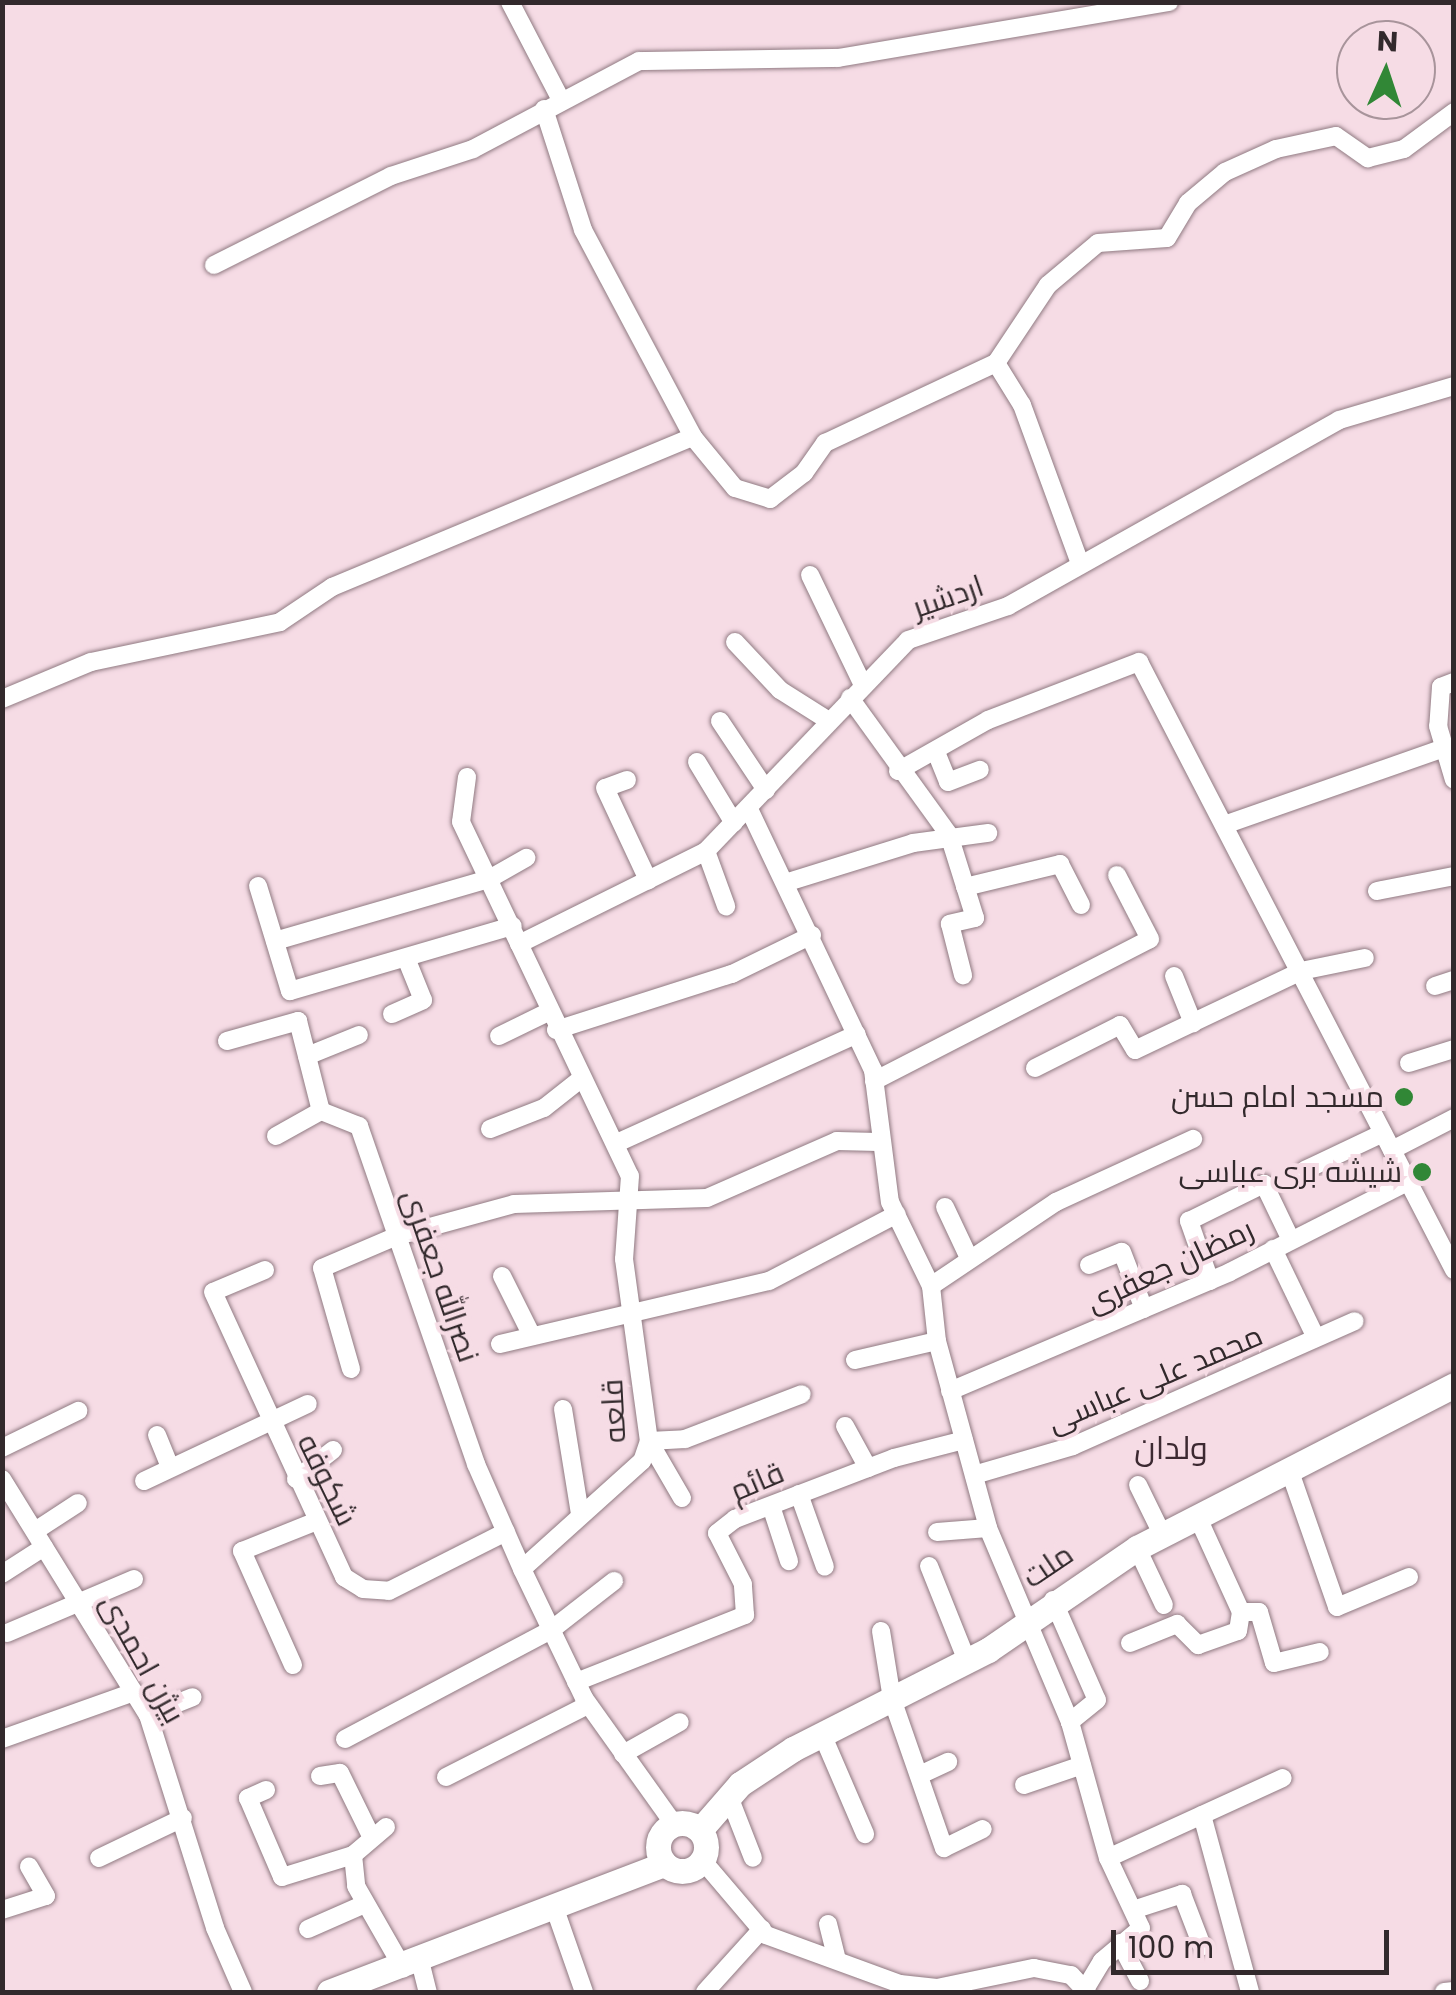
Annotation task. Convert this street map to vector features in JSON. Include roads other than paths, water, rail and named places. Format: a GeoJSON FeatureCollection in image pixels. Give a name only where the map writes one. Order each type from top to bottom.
{"type":"FeatureCollection","features":[{"type":"Feature","properties":{"kind":"street"},"geometry":{"type":"LineString","coordinates":[[510,2],[552,104],[584,230],[692,436],[735,488],[770,500],[804,473],[824,444],[996,363],[1038,298],[1098,243],[1167,238],[1188,203],[1225,172],[1276,149],[1336,136],[1368,158],[1404,149],[1454,112]]}},
{"type":"Feature","properties":{"kind":"street"},"geometry":{"type":"LineString","coordinates":[[214,265],[639,62],[838,58],[1169,2]]}},
{"type":"Feature","properties":{"kind":"street"},"geometry":{"type":"LineString","coordinates":[[996,363],[1022,406],[1079,561]]}},
{"type":"Feature","properties":{"kind":"street","name":"اردشیر"},"geometry":{"type":"LineString","coordinates":[[275,941],[290,991],[406,958],[516,935],[648,880],[706,851],[908,640],[1008,606],[1079,561],[1339,420],[1454,386]]}},
{"type":"Feature","properties":{"kind":"street"},"geometry":{"type":"LineString","coordinates":[[2,699],[109,657],[280,622],[332,587],[692,436]]}},
{"type":"Feature","properties":{"kind":"street"},"geometry":{"type":"LineString","coordinates":[[810,575],[856,690],[898,770],[949,835],[976,918],[950,924],[962,975]]}},
{"type":"Feature","properties":{"kind":"street"},"geometry":{"type":"LineString","coordinates":[[735,642],[780,690],[829,722]]}},
{"type":"Feature","properties":{"kind":"street"},"geometry":{"type":"LineString","coordinates":[[898,770],[988,720],[1139,662],[1227,824],[1452,1264]]}},
{"type":"Feature","properties":{"kind":"street"},"geometry":{"type":"LineString","coordinates":[[1447,684],[1444,748],[1454,780]]}},
{"type":"Feature","properties":{"kind":"street"},"geometry":{"type":"LineString","coordinates":[[720,721],[766,790]]}},
{"type":"Feature","properties":{"kind":"street"},"geometry":{"type":"LineString","coordinates":[[1227,824],[1444,748]]}},
{"type":"Feature","properties":{"kind":"street"},"geometry":{"type":"LineString","coordinates":[[936,752],[948,782],[980,770]]}},
{"type":"Feature","properties":{"kind":"street"},"geometry":{"type":"LineString","coordinates":[[697,762],[734,823]]}},
{"type":"Feature","properties":{"kind":"street","name":"قلعه"},"geometry":{"type":"LineString","coordinates":[[468,777],[461,822],[516,935],[552,1021],[618,1142],[628,1199],[630,1314],[649,1440],[642,1462],[522,1569]]}},
{"type":"Feature","properties":{"kind":"street"},"geometry":{"type":"LineString","coordinates":[[627,780],[604,788],[648,880]]}},
{"type":"Feature","properties":{"kind":"street"},"geometry":{"type":"LineString","coordinates":[[522,1569],[588,1704],[674,1824],[700,1830],[704,1861],[762,1929],[896,1988],[961,1987],[1012,1970],[1072,1975],[1087,1990],[1120,1943],[1142,1928],[1108,1858],[1070,1722],[988,1528],[936,1341],[931,1286],[896,1214],[878,1142],[874,1081],[857,1034],[788,882],[749,809]]}},
{"type":"Feature","properties":{"kind":"street"},"geometry":{"type":"LineString","coordinates":[[788,882],[949,835],[988,833]]}},
{"type":"Feature","properties":{"kind":"street"},"geometry":{"type":"LineString","coordinates":[[706,851],[726,906]]}},
{"type":"Feature","properties":{"kind":"street"},"geometry":{"type":"LineString","coordinates":[[258,886],[275,941],[490,879],[526,858]]}},
{"type":"Feature","properties":{"kind":"street"},"geometry":{"type":"LineString","coordinates":[[965,887],[1060,864],[1081,905]]}},
{"type":"Feature","properties":{"kind":"street"},"geometry":{"type":"LineString","coordinates":[[874,1081],[1150,939],[1117,875]]}},
{"type":"Feature","properties":{"kind":"street"},"geometry":{"type":"LineString","coordinates":[[1378,891],[1454,876]]}},
{"type":"Feature","properties":{"kind":"street"},"geometry":{"type":"LineString","coordinates":[[499,1036],[732,974],[812,935]]}},
{"type":"Feature","properties":{"kind":"street"},"geometry":{"type":"LineString","coordinates":[[392,1014],[424,1000],[406,958]]}},
{"type":"Feature","properties":{"kind":"street"},"geometry":{"type":"LineString","coordinates":[[1035,1068],[1120,1026],[1135,1050],[1301,971],[1364,958]]}},
{"type":"Feature","properties":{"kind":"street"},"geometry":{"type":"LineString","coordinates":[[1174,976],[1193,1023]]}},
{"type":"Feature","properties":{"kind":"street"},"geometry":{"type":"LineString","coordinates":[[227,1041],[298,1020],[321,1110],[276,1136]]}},
{"type":"Feature","properties":{"kind":"street"},"geometry":{"type":"LineString","coordinates":[[618,1142],[857,1034]]}},
{"type":"Feature","properties":{"kind":"street"},"geometry":{"type":"LineString","coordinates":[[307,1056],[358,1036]]}},
{"type":"Feature","properties":{"kind":"street"},"geometry":{"type":"LineString","coordinates":[[1409,1064],[1454,1050]]}},
{"type":"Feature","properties":{"kind":"street"},"geometry":{"type":"LineString","coordinates":[[490,1129],[544,1108],[582,1078]]}},
{"type":"Feature","properties":{"kind":"street","name":"نصرالله جعفری"},"geometry":{"type":"LineString","coordinates":[[321,1110],[360,1126],[397,1236],[522,1569]]}},
{"type":"Feature","properties":{"kind":"street"},"geometry":{"type":"LineString","coordinates":[[1392,1150],[1454,1118]]}},
{"type":"Feature","properties":{"kind":"street"},"geometry":{"type":"LineString","coordinates":[[1306,1170],[1382,1132]]}},
{"type":"Feature","properties":{"kind":"street"},"geometry":{"type":"LineString","coordinates":[[931,1286],[1056,1202],[1193,1139]]}},
{"type":"Feature","properties":{"kind":"street"},"geometry":{"type":"LineString","coordinates":[[352,1369],[322,1268],[397,1236],[514,1204],[706,1198],[837,1141],[878,1142]]}},
{"type":"Feature","properties":{"kind":"street","name":"رمضان جعفری"},"geometry":{"type":"LineString","coordinates":[[950,1391],[1210,1281],[1410,1182]]}},
{"type":"Feature","properties":{"kind":"street"},"geometry":{"type":"LineString","coordinates":[[1210,1281],[1189,1221],[1264,1184],[1292,1240]]}},
{"type":"Feature","properties":{"kind":"street"},"geometry":{"type":"LineString","coordinates":[[946,1207],[969,1258]]}},
{"type":"Feature","properties":{"kind":"street"},"geometry":{"type":"LineString","coordinates":[[500,1344],[769,1281],[896,1214]]}},
{"type":"Feature","properties":{"kind":"street"},"geometry":{"type":"LineString","coordinates":[[1274,1249],[1315,1336]]}},
{"type":"Feature","properties":{"kind":"street"},"geometry":{"type":"LineString","coordinates":[[1089,1264],[1122,1252],[1144,1309]]}},
{"type":"Feature","properties":{"kind":"street","name":"شکوفه"},"geometry":{"type":"LineString","coordinates":[[265,1270],[214,1292],[267,1418],[344,1577],[376,1590],[418,1578],[506,1532]]}},
{"type":"Feature","properties":{"kind":"street"},"geometry":{"type":"LineString","coordinates":[[502,1276],[532,1336]]}},
{"type":"Feature","properties":{"kind":"street","name":"محمد علی عباسی"},"geometry":{"type":"LineString","coordinates":[[974,1475],[1018,1467],[1235,1380],[1315,1336],[1355,1321]]}},
{"type":"Feature","properties":{"kind":"street"},"geometry":{"type":"LineString","coordinates":[[855,1360],[936,1341]]}},
{"type":"Feature","properties":{"kind":"street","name":"ملت"},"geometry":{"type":"LineString","coordinates":[[700,1830],[730,1798],[822,1734],[967,1661],[1053,1600],[1137,1548],[1454,1385]]}},
{"type":"Feature","properties":{"kind":"street"},"geometry":{"type":"LineString","coordinates":[[682,1498],[649,1440],[685,1439],[802,1394]]}},
{"type":"Feature","properties":{"kind":"street"},"geometry":{"type":"LineString","coordinates":[[144,1481],[267,1418],[308,1404]]}},
{"type":"Feature","properties":{"kind":"street"},"geometry":{"type":"LineString","coordinates":[[563,1409],[580,1514]]}},
{"type":"Feature","properties":{"kind":"street"},"geometry":{"type":"LineString","coordinates":[[2,1448],[78,1411]]}},
{"type":"Feature","properties":{"kind":"street"},"geometry":{"type":"LineString","coordinates":[[845,1426],[868,1468]]}},
{"type":"Feature","properties":{"kind":"street"},"geometry":{"type":"LineString","coordinates":[[158,1434],[170,1468]]}},
{"type":"Feature","properties":{"kind":"street","name":"قائم"},"geometry":{"type":"LineString","coordinates":[[576,1682],[745,1615],[743,1584],[717,1533],[771,1506],[868,1468],[964,1440]]}},
{"type":"Feature","properties":{"kind":"street"},"geometry":{"type":"LineString","coordinates":[[296,1479],[333,1450]]}},
{"type":"Feature","properties":{"kind":"street"},"geometry":{"type":"LineString","coordinates":[[1289,1469],[1336,1607],[1408,1577]]}},
{"type":"Feature","properties":{"kind":"street","name":"بیژن احمدی"},"geometry":{"type":"LineString","coordinates":[[2,1479],[148,1715],[214,1928],[243,1992]]}},
{"type":"Feature","properties":{"kind":"street"},"geometry":{"type":"LineString","coordinates":[[1138,1485],[1162,1534]]}},
{"type":"Feature","properties":{"kind":"street"},"geometry":{"type":"LineString","coordinates":[[800,1494],[825,1567]]}},
{"type":"Feature","properties":{"kind":"street"},"geometry":{"type":"LineString","coordinates":[[2,1574],[78,1504]]}},
{"type":"Feature","properties":{"kind":"street"},"geometry":{"type":"LineString","coordinates":[[771,1506],[789,1561]]}},
{"type":"Feature","properties":{"kind":"street"},"geometry":{"type":"LineString","coordinates":[[1130,1643],[1177,1624],[1198,1645],[1238,1631],[1241,1612],[1197,1516]]}},
{"type":"Feature","properties":{"kind":"street"},"geometry":{"type":"LineString","coordinates":[[294,1664],[242,1550],[317,1522]]}},
{"type":"Feature","properties":{"kind":"street"},"geometry":{"type":"LineString","coordinates":[[937,1532],[988,1528]]}},
{"type":"Feature","properties":{"kind":"street"},"geometry":{"type":"LineString","coordinates":[[1137,1548],[1164,1605]]}},
{"type":"Feature","properties":{"kind":"street"},"geometry":{"type":"LineString","coordinates":[[929,1566],[967,1661]]}},
{"type":"Feature","properties":{"kind":"street"},"geometry":{"type":"LineString","coordinates":[[7,1633],[77,1600],[134,1580]]}},
{"type":"Feature","properties":{"kind":"street"},"geometry":{"type":"LineString","coordinates":[[345,1739],[402,1715],[551,1630],[614,1582]]}},
{"type":"Feature","properties":{"kind":"street"},"geometry":{"type":"LineString","coordinates":[[1053,1600],[1097,1700],[1070,1722]]}},
{"type":"Feature","properties":{"kind":"street"},"geometry":{"type":"LineString","coordinates":[[1241,1612],[1259,1612],[1274,1664],[1320,1652]]}},
{"type":"Feature","properties":{"kind":"street"},"geometry":{"type":"LineString","coordinates":[[881,1631],[892,1699],[922,1774],[944,1848],[984,1829]]}},
{"type":"Feature","properties":{"kind":"street"},"geometry":{"type":"LineString","coordinates":[[2,1739],[134,1692]]}},
{"type":"Feature","properties":{"kind":"street"},"geometry":{"type":"LineString","coordinates":[[148,1715],[193,1696]]}},
{"type":"Feature","properties":{"kind":"street"},"geometry":{"type":"LineString","coordinates":[[446,1777],[588,1704]]}},
{"type":"Feature","properties":{"kind":"street"},"geometry":{"type":"LineString","coordinates":[[623,1754],[680,1722]]}},
{"type":"Feature","properties":{"kind":"street"},"geometry":{"type":"LineString","coordinates":[[822,1734],[865,1834]]}},
{"type":"Feature","properties":{"kind":"street"},"geometry":{"type":"LineString","coordinates":[[922,1774],[948,1762]]}},
{"type":"Feature","properties":{"kind":"street"},"geometry":{"type":"LineString","coordinates":[[1024,1785],[1082,1765]]}},
{"type":"Feature","properties":{"kind":"street"},"geometry":{"type":"LineString","coordinates":[[266,1790],[248,1798],[282,1876],[353,1855],[379,1833],[340,1773],[320,1776]]}},
{"type":"Feature","properties":{"kind":"street"},"geometry":{"type":"LineString","coordinates":[[1108,1858],[1283,1778]]}},
{"type":"Feature","properties":{"kind":"street"},"geometry":{"type":"LineString","coordinates":[[730,1798],[753,1858]]}},
{"type":"Feature","properties":{"kind":"street"},"geometry":{"type":"LineString","coordinates":[[1202,1815],[1250,1992]]}},
{"type":"Feature","properties":{"kind":"street"},"geometry":{"type":"LineString","coordinates":[[99,1858],[183,1818]]}},
{"type":"Feature","properties":{"kind":"street"},"geometry":{"type":"LineString","coordinates":[[664,1864],[658,1842],[674,1824]]}},
{"type":"Feature","properties":{"kind":"street"},"geometry":{"type":"LineString","coordinates":[[353,1855],[365,1904],[412,1964],[428,1992]]}},
{"type":"Feature","properties":{"kind":"street"},"geometry":{"type":"LineString","coordinates":[[329,1992],[556,1912],[664,1864],[692,1870],[704,1861]]}},
{"type":"Feature","properties":{"kind":"street"},"geometry":{"type":"LineString","coordinates":[[2,1910],[46,1896],[29,1866]]}},
{"type":"Feature","properties":{"kind":"street"},"geometry":{"type":"LineString","coordinates":[[1133,1910],[1182,1894],[1202,1946]]}},
{"type":"Feature","properties":{"kind":"street"},"geometry":{"type":"LineString","coordinates":[[308,1929],[365,1904]]}},
{"type":"Feature","properties":{"kind":"street"},"geometry":{"type":"LineString","coordinates":[[556,1912],[584,1992]]}},
{"type":"Feature","properties":{"kind":"street"},"geometry":{"type":"LineString","coordinates":[[828,1924],[837,1960]]}},
{"type":"Feature","properties":{"kind":"street"},"geometry":{"type":"LineString","coordinates":[[714,1989],[762,1929]]}},
{"type":"Feature","properties":{"kind":"street"},"geometry":{"type":"LineString","coordinates":[[1120,1943],[1140,1981]]}},
{"type":"Feature","properties":{"kind":"street"},"geometry":{"type":"LineString","coordinates":[[1010,1992],[1012,1970]]}},
{"type":"Feature","properties":{"kind":"street"},"geometry":{"type":"LineString","coordinates":[[1444,1992],[1454,1991]]}},
{"type":"Feature","properties":{"kind":"place","name":"مسجد امام حسن"},"geometry":{"type":"Point","coordinates":[1404,1097]}},
{"type":"Feature","properties":{"kind":"place","name":"شیشه بری عباسی"},"geometry":{"type":"Point","coordinates":[1422,1172]}},
{"type":"Feature","properties":{"kind":"district","name":"ولدان"},"geometry":{"type":"Point","coordinates":[1171,1448]}}]}
